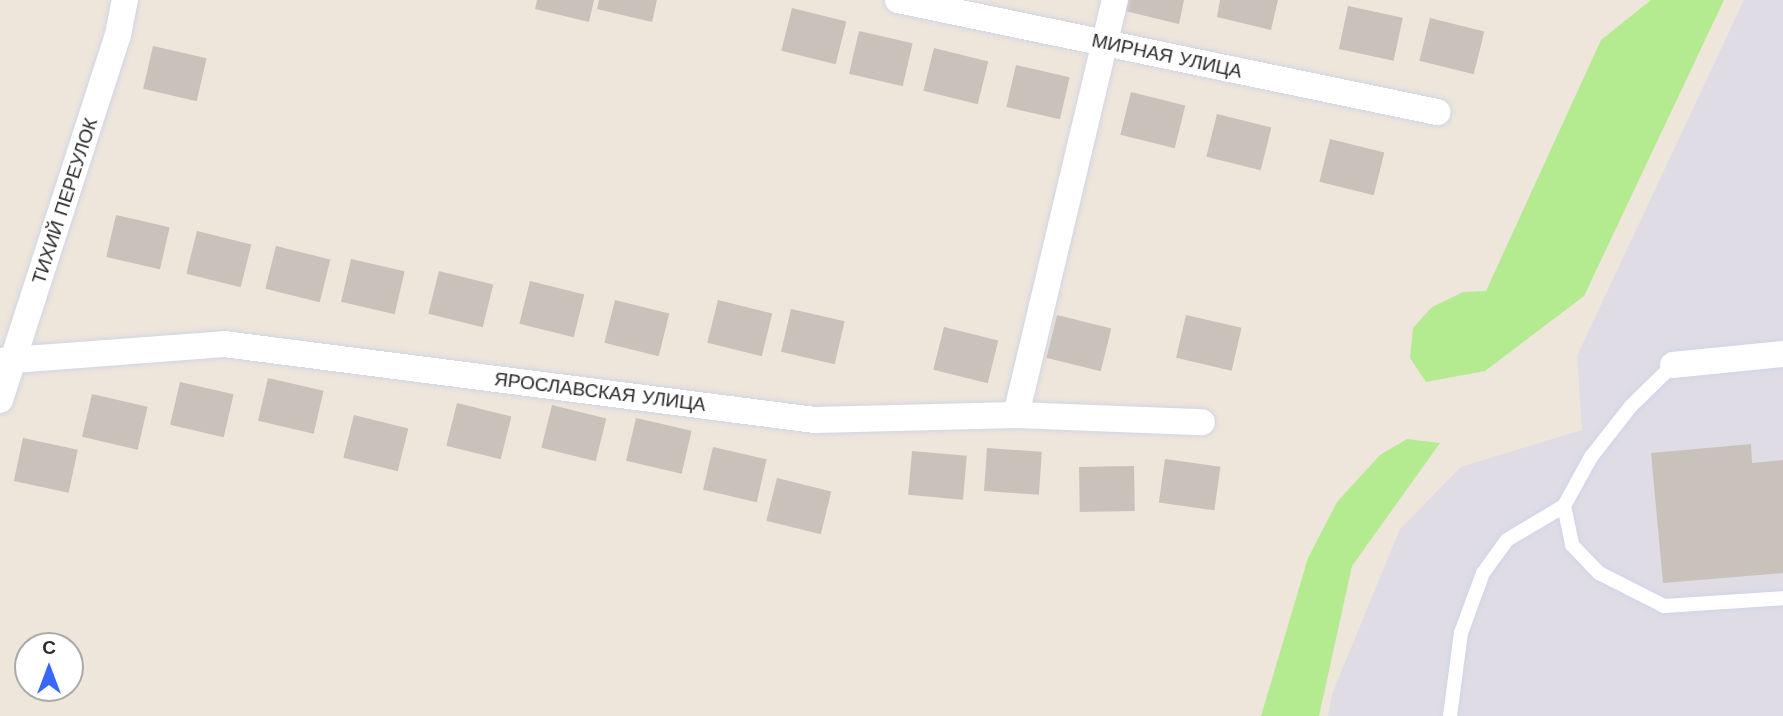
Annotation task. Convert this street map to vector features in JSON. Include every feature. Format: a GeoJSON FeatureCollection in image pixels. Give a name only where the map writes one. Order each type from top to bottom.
{"type":"FeatureCollection","features":[{"type":"Feature","properties":{"kind":"street","name":"ТИХИЙ ПЕРЕУЛОК"},"geometry":{"type":"LineString","coordinates":[[0,400],[8,360],[118,35],[125,0]]}},
{"type":"Feature","properties":{"kind":"street","name":"МИРНАЯ УЛИЦА"},"geometry":{"type":"LineString","coordinates":[[898,0],[1437,112]]}},
{"type":"Feature","properties":{"kind":"street"},"geometry":{"type":"LineString","coordinates":[[1016,415],[1115,0]]}},
{"type":"Feature","properties":{"kind":"street","name":"ЯРОСЛАВСКАЯ УЛИЦА"},"geometry":{"type":"LineString","coordinates":[[8,360],[224,344],[815,420],[1016,415],[1202,422]]}},
{"type":"Feature","properties":{"kind":"street"},"geometry":{"type":"LineString","coordinates":[[1673,365],[1783,354]]}},
{"type":"Feature","properties":{"kind":"lane"},"geometry":{"type":"LineString","coordinates":[[1450,716],[1461,633],[1483,573],[1507,540],[1563,506],[1591,457],[1631,406],[1673,365]]}},
{"type":"Feature","properties":{"kind":"lane"},"geometry":{"type":"LineString","coordinates":[[1563,506],[1572,545],[1599,573],[1664,606],[1783,598]]}},
{"type":"Feature","properties":{"kind":"shaded area"},"geometry":{"type":"Polygon","coordinates":[[[1744,0],[1783,0],[1783,716],[1328,716],[1332,694],[1400,529],[1461,467],[1582,430],[1577,356],[1744,0]]]}},
{"type":"Feature","properties":{"kind":"green space"},"geometry":{"type":"Polygon","coordinates":[[[1651,0],[1724,0],[1584,296],[1485,371],[1426,382],[1410,358],[1413,328],[1432,307],[1463,292],[1486,291],[1601,40],[1651,0]]]}},
{"type":"Feature","properties":{"kind":"green space"},"geometry":{"type":"Polygon","coordinates":[[[1407,439],[1440,443],[1352,566],[1319,716],[1261,716],[1308,558],[1337,502],[1380,455],[1407,439]]]}},
{"type":"Feature","properties":{"kind":"building"},"geometry":{"type":"Polygon","coordinates":[[[537,0],[594,0],[589,22],[535,9],[537,0]]]}},
{"type":"Feature","properties":{"kind":"building"},"geometry":{"type":"Polygon","coordinates":[[[599,0],[657,0],[652,22],[597,9],[599,0]]]}},
{"type":"Feature","properties":{"kind":"building"},"geometry":{"type":"Polygon","coordinates":[[[1127,0],[1184,0],[1179,24],[1125,11],[1127,0]]]}},
{"type":"Feature","properties":{"kind":"building"},"geometry":{"type":"Polygon","coordinates":[[[1220,0],[1278,0],[1271,30],[1217,17],[1220,0]]]}},
{"type":"Feature","properties":{"kind":"building"},"geometry":{"type":"Polygon","coordinates":[[[1348,6],[1403,18],[1394,61],[1339,49],[1348,6]]]}},
{"type":"Feature","properties":{"kind":"building"},"geometry":{"type":"Polygon","coordinates":[[[792,8],[846,22],[836,64],[781,51],[792,8]]]}},
{"type":"Feature","properties":{"kind":"building"},"geometry":{"type":"Polygon","coordinates":[[[1430,18],[1484,32],[1474,74],[1419,61],[1430,18]]]}},
{"type":"Feature","properties":{"kind":"building"},"geometry":{"type":"Polygon","coordinates":[[[859,31],[913,43],[903,86],[849,74],[859,31]]]}},
{"type":"Feature","properties":{"kind":"building"},"geometry":{"type":"Polygon","coordinates":[[[153,46],[207,58],[197,101],[143,89],[153,46]]]}},
{"type":"Feature","properties":{"kind":"building"},"geometry":{"type":"Polygon","coordinates":[[[934,48],[988,62],[978,104],[923,91],[934,48]]]}},
{"type":"Feature","properties":{"kind":"building"},"geometry":{"type":"Polygon","coordinates":[[[1016,65],[1070,77],[1060,119],[1006,107],[1016,65]]]}},
{"type":"Feature","properties":{"kind":"building"},"geometry":{"type":"Polygon","coordinates":[[[1131,92],[1185,106],[1175,148],[1120,135],[1131,92]]]}},
{"type":"Feature","properties":{"kind":"building"},"geometry":{"type":"Polygon","coordinates":[[[1217,114],[1271,128],[1261,170],[1206,157],[1217,114]]]}},
{"type":"Feature","properties":{"kind":"building"},"geometry":{"type":"Polygon","coordinates":[[[1330,139],[1384,153],[1374,195],[1319,182],[1330,139]]]}},
{"type":"Feature","properties":{"kind":"building"},"geometry":{"type":"Polygon","coordinates":[[[116,215],[170,227],[160,269],[106,257],[116,215]]]}},
{"type":"Feature","properties":{"kind":"building"},"geometry":{"type":"Polygon","coordinates":[[[197,231],[251,245],[241,287],[186,274],[197,231]]]}},
{"type":"Feature","properties":{"kind":"building"},"geometry":{"type":"Polygon","coordinates":[[[276,246],[330,260],[320,302],[265,289],[276,246]]]}},
{"type":"Feature","properties":{"kind":"building"},"geometry":{"type":"Polygon","coordinates":[[[351,259],[405,271],[395,314],[341,302],[351,259]]]}},
{"type":"Feature","properties":{"kind":"building"},"geometry":{"type":"Polygon","coordinates":[[[439,271],[493,285],[483,327],[428,314],[439,271]]]}},
{"type":"Feature","properties":{"kind":"building"},"geometry":{"type":"Polygon","coordinates":[[[530,281],[584,295],[574,337],[519,324],[530,281]]]}},
{"type":"Feature","properties":{"kind":"building"},"geometry":{"type":"Polygon","coordinates":[[[615,300],[669,314],[659,356],[604,343],[615,300]]]}},
{"type":"Feature","properties":{"kind":"building"},"geometry":{"type":"Polygon","coordinates":[[[718,300],[772,314],[762,356],[707,343],[718,300]]]}},
{"type":"Feature","properties":{"kind":"building"},"geometry":{"type":"Polygon","coordinates":[[[791,309],[845,321],[835,364],[781,352],[791,309]]]}},
{"type":"Feature","properties":{"kind":"building"},"geometry":{"type":"Polygon","coordinates":[[[1057,315],[1111,329],[1101,371],[1046,358],[1057,315]]]}},
{"type":"Feature","properties":{"kind":"building"},"geometry":{"type":"Polygon","coordinates":[[[1186,315],[1242,328],[1232,371],[1176,358],[1186,315]]]}},
{"type":"Feature","properties":{"kind":"building"},"geometry":{"type":"Polygon","coordinates":[[[944,327],[998,341],[988,383],[933,370],[944,327]]]}},
{"type":"Feature","properties":{"kind":"building"},"geometry":{"type":"Polygon","coordinates":[[[268,378],[324,391],[314,434],[258,421],[268,378]]]}},
{"type":"Feature","properties":{"kind":"building"},"geometry":{"type":"Polygon","coordinates":[[[180,382],[234,394],[224,437],[170,425],[180,382]]]}},
{"type":"Feature","properties":{"kind":"building"},"geometry":{"type":"Polygon","coordinates":[[[92,394],[148,407],[138,450],[82,437],[92,394]]]}},
{"type":"Feature","properties":{"kind":"building"},"geometry":{"type":"Polygon","coordinates":[[[457,403],[511,417],[501,459],[446,446],[457,403]]]}},
{"type":"Feature","properties":{"kind":"building"},"geometry":{"type":"Polygon","coordinates":[[[552,405],[606,419],[596,461],[541,448],[552,405]]]}},
{"type":"Feature","properties":{"kind":"building"},"geometry":{"type":"Polygon","coordinates":[[[354,415],[408,429],[398,471],[343,458],[354,415]]]}},
{"type":"Feature","properties":{"kind":"building"},"geometry":{"type":"Polygon","coordinates":[[[636,418],[692,431],[682,474],[626,461],[636,418]]]}},
{"type":"Feature","properties":{"kind":"building"},"geometry":{"type":"Polygon","coordinates":[[[23,438],[78,450],[69,493],[14,481],[23,438]]]}},
{"type":"Feature","properties":{"kind":"building"},"geometry":{"type":"Polygon","coordinates":[[[1751,444],[1752,463],[1783,460],[1783,573],[1663,583],[1651,453],[1751,444]]]}},
{"type":"Feature","properties":{"kind":"building"},"geometry":{"type":"Polygon","coordinates":[[[713,447],[767,459],[757,502],[703,490],[713,447]]]}},
{"type":"Feature","properties":{"kind":"building"},"geometry":{"type":"Polygon","coordinates":[[[987,448],[1042,452],[1039,495],[984,491],[987,448]]]}},
{"type":"Feature","properties":{"kind":"building"},"geometry":{"type":"Polygon","coordinates":[[[912,451],[967,456],[963,500],[908,495],[912,451]]]}},
{"type":"Feature","properties":{"kind":"building"},"geometry":{"type":"Polygon","coordinates":[[[1165,459],[1220,467],[1214,510],[1159,503],[1165,459]]]}},
{"type":"Feature","properties":{"kind":"building"},"geometry":{"type":"Polygon","coordinates":[[[1134,466],[1135,511],[1080,512],[1079,467],[1134,466]]]}},
{"type":"Feature","properties":{"kind":"building"},"geometry":{"type":"Polygon","coordinates":[[[777,478],[831,492],[821,534],[766,521],[777,478]]]}}]}
